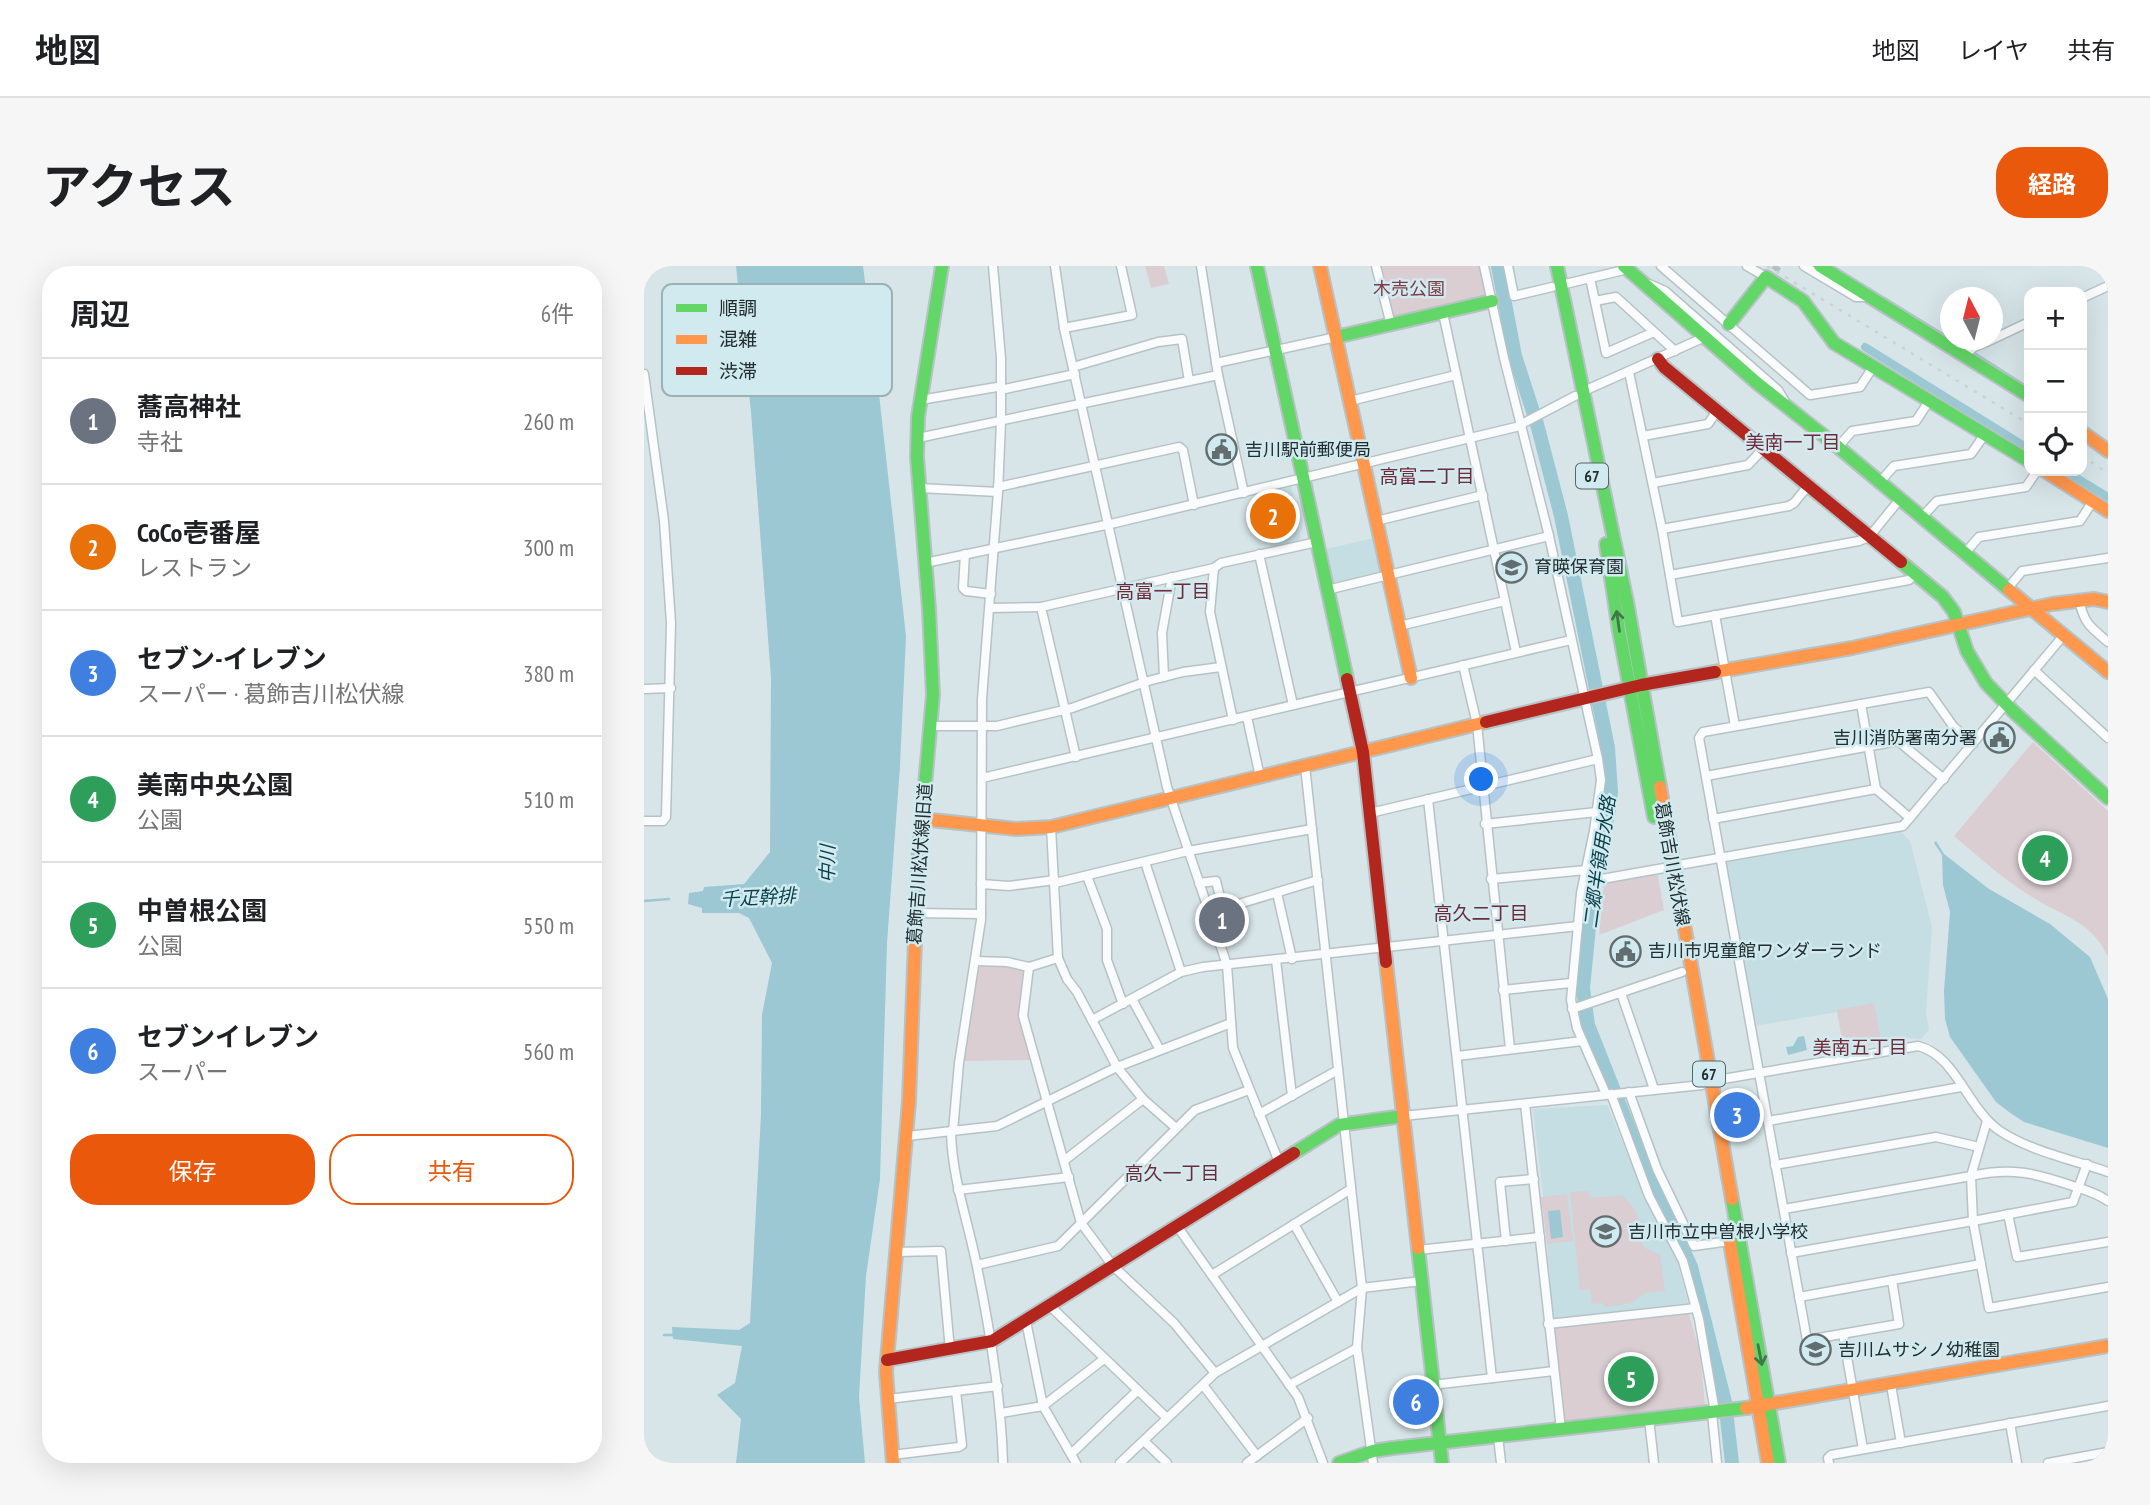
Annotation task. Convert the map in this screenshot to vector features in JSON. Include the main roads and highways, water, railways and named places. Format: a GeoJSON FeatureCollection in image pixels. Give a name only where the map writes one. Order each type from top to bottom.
{"type":"FeatureCollection","features":[{"type":"Feature","properties":{"kind":"water"},"geometry":{"type":"Polygon","coordinates":[[[736,266],[863,266],[865,284],[738,284],[736,266]]]}},
{"type":"Feature","properties":{"kind":"water","name":"中川"},"geometry":{"type":"Polygon","coordinates":[[[749,396],[879,396],[906,636],[887,943],[880,1179],[866,1276],[859,1397],[865,1463],[736,1463],[741,1419],[717,1395],[735,1383],[742,1346],[673,1339],[672,1327],[739,1330],[750,1323],[761,1114],[762,1015],[772,963],[749,918],[739,913],[702,913],[702,908],[688,904],[689,893],[703,891],[704,887],[744,884],[770,852],[771,678],[749,396]]]}},
{"type":"Feature","properties":{"kind":"water"},"geometry":{"type":"Polygon","coordinates":[[[1936,841],[1944,854],[1989,889],[2050,924],[2090,957],[2108,999],[2108,1148],[2024,1122],[2009,1112],[1996,1102],[1950,1037],[1945,1019],[1944,991],[1950,912],[1943,885],[1942,855],[1934,843],[1936,841]]]}},
{"type":"Feature","properties":{"kind":"water"},"geometry":{"type":"Polygon","coordinates":[[[1804,1036],[1807,1050],[1788,1055],[1786,1047],[1793,1046],[1798,1037],[1804,1036]]]}},
{"type":"Feature","properties":{"kind":"water"},"geometry":{"type":"Polygon","coordinates":[[[1560,1210],[1563,1237],[1551,1239],[1548,1211],[1560,1210]]]}},
{"type":"Feature","properties":{"kind":"waterway","name":"二郷半領用水路"},"geometry":{"type":"LineString","coordinates":[[1498,266],[1515,356],[1537,424],[1561,516],[1608,748],[1611,792],[1593,887],[1583,988],[1588,1025],[1640,1156],[1691,1267],[1725,1402]]}},
{"type":"Feature","properties":{"kind":"waterway"},"geometry":{"type":"LineString","coordinates":[[1884,298],[1940,332]]}},
{"type":"Feature","properties":{"kind":"waterway"},"geometry":{"type":"LineString","coordinates":[[1865,347],[2024,446]]}},
{"type":"Feature","properties":{"kind":"waterway"},"geometry":{"type":"LineString","coordinates":[[1973,352],[2024,385]]}},
{"type":"Feature","properties":{"kind":"waterway"},"geometry":{"type":"LineString","coordinates":[[2073,476],[2108,497]]}},
{"type":"Feature","properties":{"kind":"waterway","name":"千疋幹排"},"geometry":{"type":"LineString","coordinates":[[644,901],[669,899]]}},
{"type":"Feature","properties":{"kind":"waterway"},"geometry":{"type":"LineString","coordinates":[[664,1335],[674,1335]]}},
{"type":"Feature","properties":{"kind":"waterway","name":"二郷半領用水路"},"geometry":{"type":"LineString","coordinates":[[1727,1419],[1732,1463]]}},
{"type":"Feature","properties":{"kind":"tunnel"},"geometry":{"type":"LineString","coordinates":[[1767,280],[1778,266]]}},
{"type":"Feature","properties":{"kind":"railway"},"geometry":{"type":"LineString","coordinates":[[1767,266],[2024,421]]}},
{"type":"Feature","properties":{"kind":"railway"},"geometry":{"type":"LineString","coordinates":[[2087,459],[2108,473]]}},
{"type":"Feature","properties":{"kind":"place","name":"吉川駅前郵便局"},"geometry":{"type":"Point","coordinates":[1222,450]}},
{"type":"Feature","properties":{"kind":"place","name":"CoCo壱番屋"},"geometry":{"type":"Point","coordinates":[1273,516]}},
{"type":"Feature","properties":{"kind":"place","name":"育暎保育園"},"geometry":{"type":"Point","coordinates":[1511,567]}},
{"type":"Feature","properties":{"kind":"place","name":"吉川消防署南分署"},"geometry":{"type":"Point","coordinates":[2000,738]}},
{"type":"Feature","properties":{"kind":"place","name":"美南中央公園"},"geometry":{"type":"Point","coordinates":[2045,858]}},
{"type":"Feature","properties":{"kind":"place","name":"蕎高神社"},"geometry":{"type":"Point","coordinates":[1222,920]}},
{"type":"Feature","properties":{"kind":"place","name":"吉川市児童館ワンダーランド"},"geometry":{"type":"Point","coordinates":[1625,951]}},
{"type":"Feature","properties":{"kind":"place","name":"セブン-イレブン"},"geometry":{"type":"Point","coordinates":[1737,1115]}},
{"type":"Feature","properties":{"kind":"place","name":"吉川市立中曽根小学校"},"geometry":{"type":"Point","coordinates":[1605,1232]}},
{"type":"Feature","properties":{"kind":"place","name":"吉川ムサシノ幼稚園"},"geometry":{"type":"Point","coordinates":[1815,1350]}},
{"type":"Feature","properties":{"kind":"place","name":"中曽根公園"},"geometry":{"type":"Point","coordinates":[1631,1379]}},
{"type":"Feature","properties":{"kind":"place","name":"セブンイレブン"},"geometry":{"type":"Point","coordinates":[1416,1402]}},
{"type":"Feature","properties":{"kind":"district","name":"美南一丁目"},"geometry":{"type":"Point","coordinates":[1793,442]}},
{"type":"Feature","properties":{"kind":"district","name":"高富二丁目"},"geometry":{"type":"Point","coordinates":[1427,476]}},
{"type":"Feature","properties":{"kind":"district","name":"高富一丁目"},"geometry":{"type":"Point","coordinates":[1163,591]}},
{"type":"Feature","properties":{"kind":"district","name":"高久二丁目"},"geometry":{"type":"Point","coordinates":[1481,913]}},
{"type":"Feature","properties":{"kind":"district","name":"美南五丁目"},"geometry":{"type":"Point","coordinates":[1860,1047]}},
{"type":"Feature","properties":{"kind":"district","name":"高久一丁目"},"geometry":{"type":"Point","coordinates":[1172,1173]}},
{"type":"Feature","properties":{"kind":"park label","name":"木売公園"},"geometry":{"type":"Point","coordinates":[1409,289]}}]}
